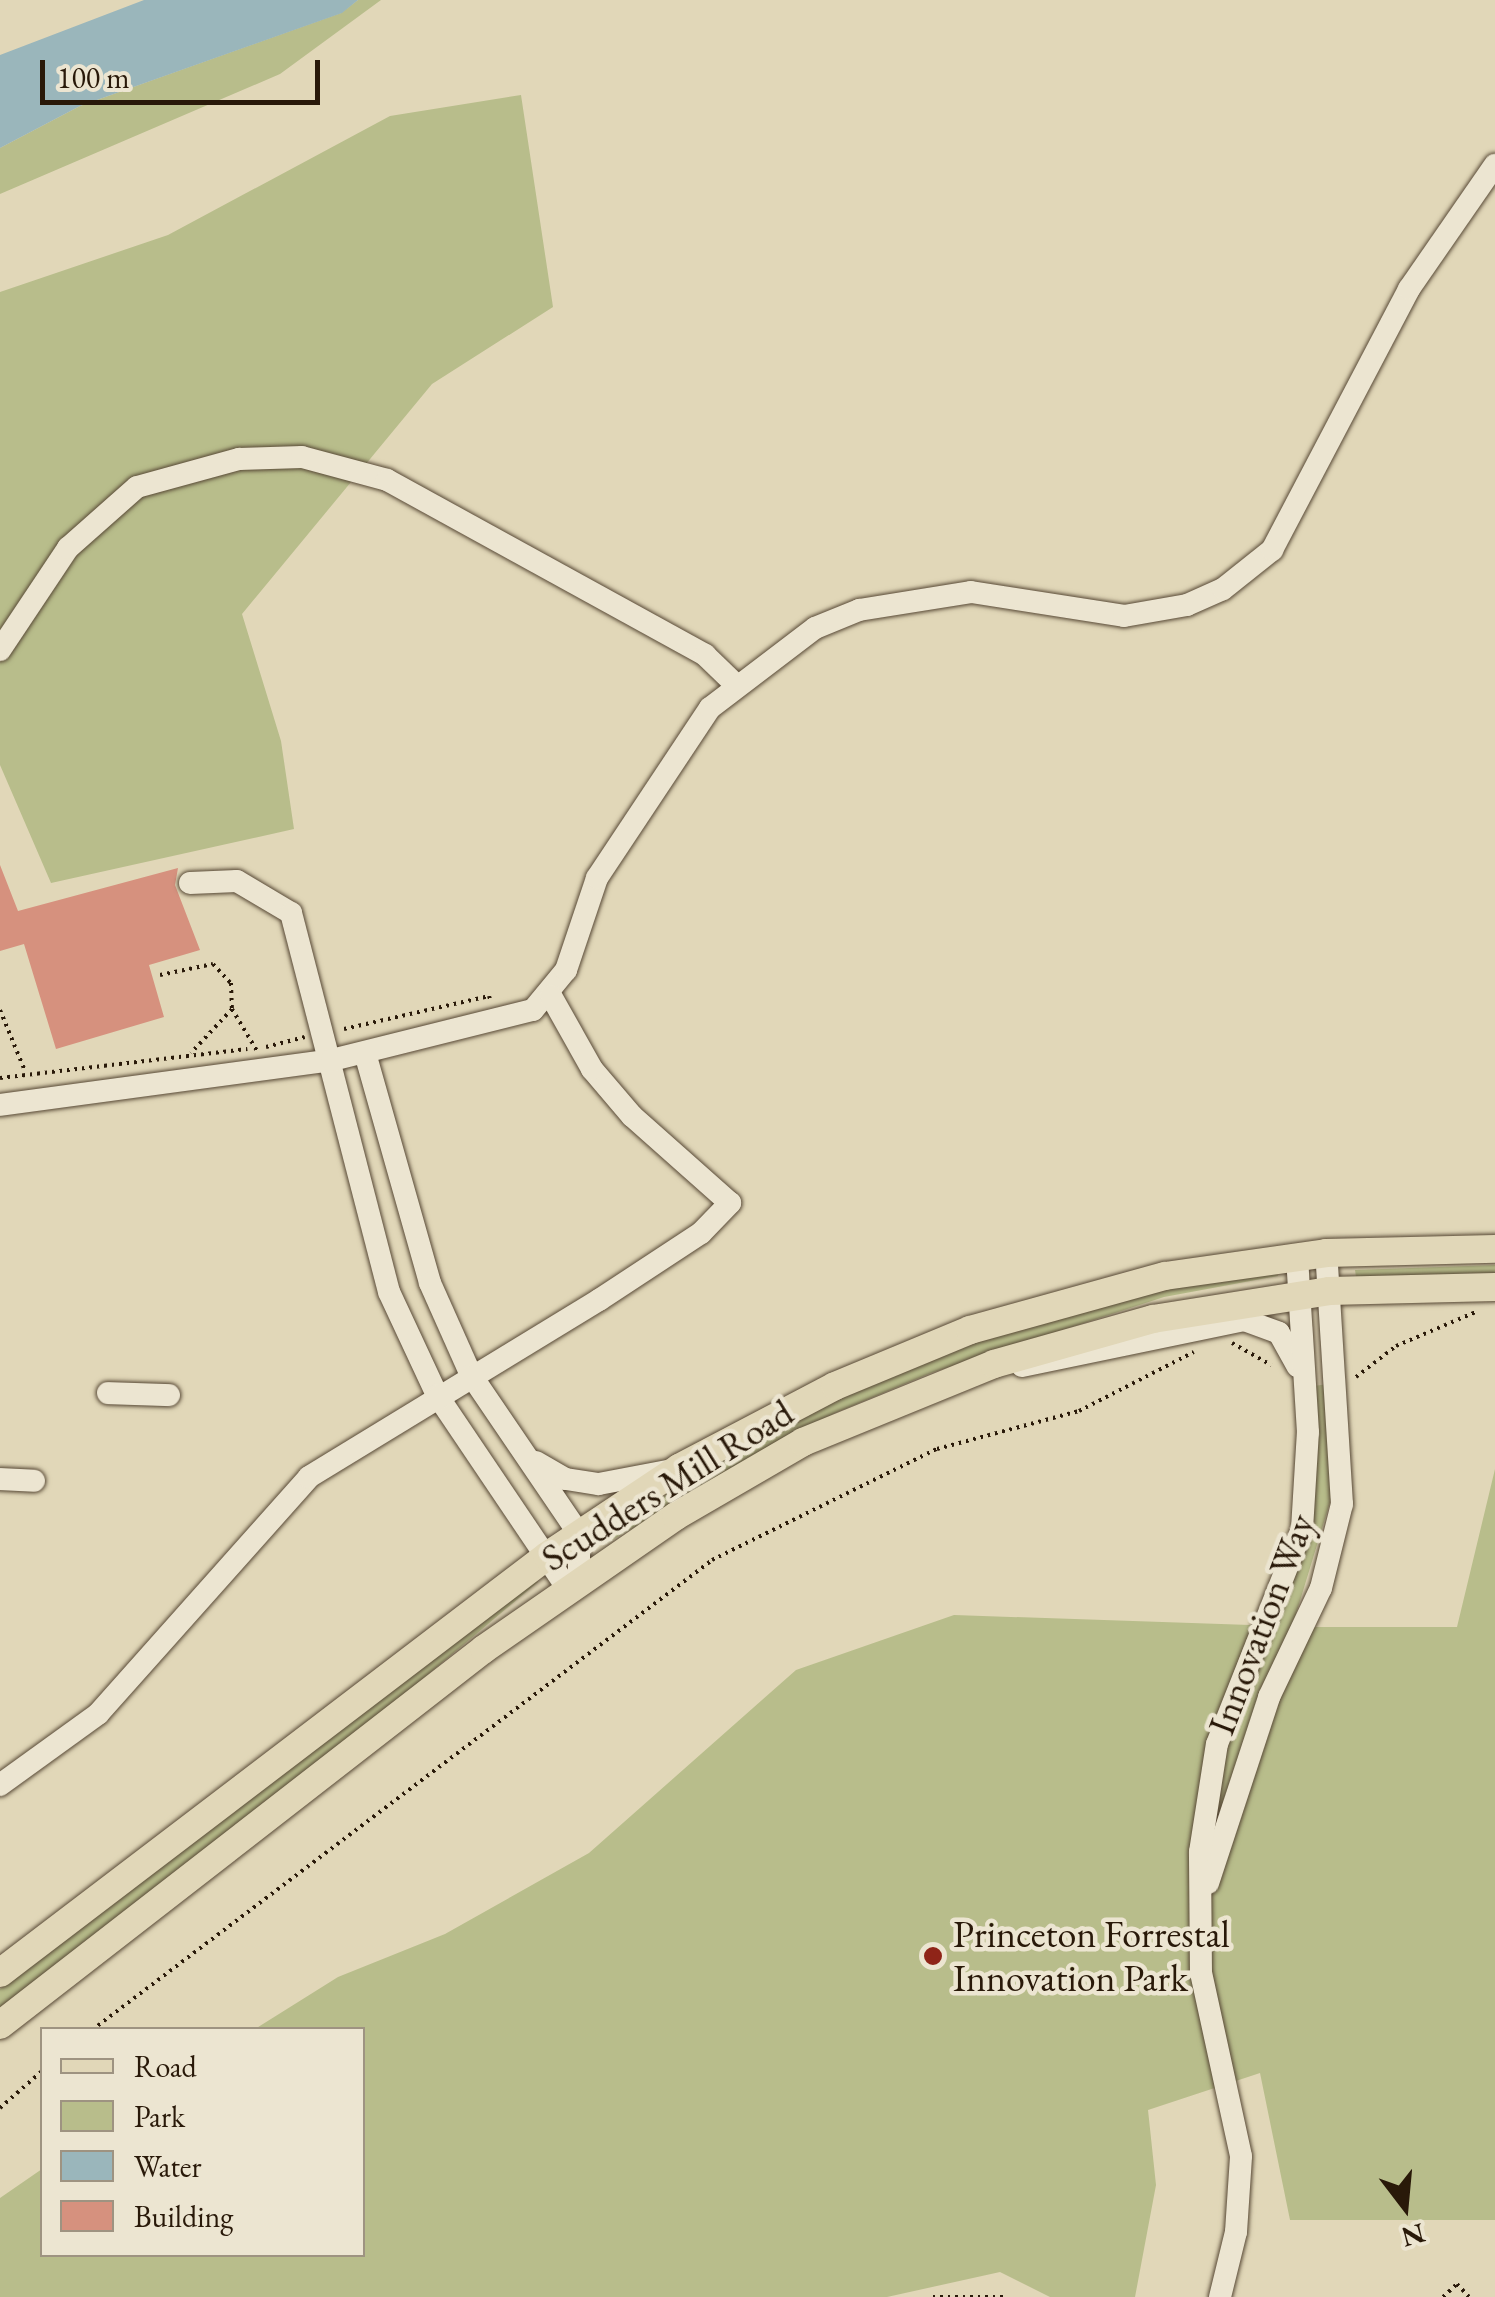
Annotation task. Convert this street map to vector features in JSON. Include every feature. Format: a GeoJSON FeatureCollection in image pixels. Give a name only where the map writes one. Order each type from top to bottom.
{"type":"FeatureCollection","features":[{"type":"Feature","properties":{"kind":"main road","name":"Scudders Mill Road"},"geometry":{"type":"LineString","coordinates":[[0,1973],[547,1556],[679,1468],[835,1386],[970,1330],[1165,1276],[1326,1253],[1495,1249]]}},
{"type":"Feature","properties":{"kind":"main road","name":"Scudders Mill Road"},"geometry":{"type":"LineString","coordinates":[[0,2025],[574,1585],[803,1442],[994,1364],[1153,1319],[1329,1291],[1495,1287]]}},
{"type":"Feature","properties":{"kind":"street"},"geometry":{"type":"LineString","coordinates":[[0,1106],[332,1060],[483,1025],[551,996],[598,878],[668,766],[734,684],[815,628],[915,599],[972,592],[1124,616],[1188,605],[1223,589],[1272,550],[1408,289],[1495,164]]}},
{"type":"Feature","properties":{"kind":"street"},"geometry":{"type":"LineString","coordinates":[[0,650],[68,548],[137,486],[239,459],[302,458],[387,480],[705,655],[734,684]]}},
{"type":"Feature","properties":{"kind":"street"},"geometry":{"type":"LineString","coordinates":[[190,883],[237,880],[290,914],[332,1060],[389,1292],[436,1395],[547,1556],[574,1585]]}},
{"type":"Feature","properties":{"kind":"street"},"geometry":{"type":"LineString","coordinates":[[0,1784],[98,1714],[310,1476],[701,1233],[730,1202],[632,1116],[592,1069],[551,996]]}},
{"type":"Feature","properties":{"kind":"street"},"geometry":{"type":"LineString","coordinates":[[365,1052],[404,1212],[472,1375],[533,1460],[579,1534],[574,1585]]}},
{"type":"Feature","properties":{"kind":"street","name":"Innovation Way"},"geometry":{"type":"LineString","coordinates":[[1199,1915],[1257,1732],[1332,1552],[1342,1504],[1338,1380],[1326,1253]]}},
{"type":"Feature","properties":{"kind":"street","name":"Innovation Way"},"geometry":{"type":"LineString","coordinates":[[1220,2297],[1236,2232],[1240,2156],[1200,1974],[1205,1818],[1224,1721],[1277,1607],[1302,1528],[1308,1482],[1297,1256]]}},
{"type":"Feature","properties":{"kind":"street"},"geometry":{"type":"LineString","coordinates":[[994,1364],[1049,1363],[1244,1320],[1286,1341],[1303,1384]]}},
{"type":"Feature","properties":{"kind":"street"},"geometry":{"type":"LineString","coordinates":[[108,1393],[169,1395]]}},
{"type":"Feature","properties":{"kind":"street"},"geometry":{"type":"LineString","coordinates":[[533,1460],[566,1479],[599,1484],[679,1468]]}},
{"type":"Feature","properties":{"kind":"street"},"geometry":{"type":"LineString","coordinates":[[0,1478],[34,1481]]}},
{"type":"Feature","properties":{"kind":"street"},"geometry":{"type":"LineString","coordinates":[[1224,1721],[1257,1732]]}},
{"type":"Feature","properties":{"kind":"path"},"geometry":{"type":"LineString","coordinates":[[160,975],[197,964],[224,968],[232,1009],[257,1049]]}},
{"type":"Feature","properties":{"kind":"path"},"geometry":{"type":"LineString","coordinates":[[0,1078],[25,1071],[257,1049],[489,996]]}},
{"type":"Feature","properties":{"kind":"path"},"geometry":{"type":"LineString","coordinates":[[188,1055],[215,1036],[232,1009]]}},
{"type":"Feature","properties":{"kind":"path"},"geometry":{"type":"LineString","coordinates":[[0,1010],[25,1071]]}},
{"type":"Feature","properties":{"kind":"path"},"geometry":{"type":"LineString","coordinates":[[1338,1380],[1369,1372],[1396,1346],[1441,1324],[1495,1310]]}},
{"type":"Feature","properties":{"kind":"path"},"geometry":{"type":"LineString","coordinates":[[1219,1346],[1249,1348],[1290,1385],[1303,1384]]}},
{"type":"Feature","properties":{"kind":"path"},"geometry":{"type":"LineString","coordinates":[[96,2027],[712,1560],[937,1449],[1079,1411],[1206,1350]]}},
{"type":"Feature","properties":{"kind":"path"},"geometry":{"type":"LineString","coordinates":[[0,2108],[40,2074]]}},
{"type":"Feature","properties":{"kind":"path"},"geometry":{"type":"LineString","coordinates":[[1443,2297],[1456,2284],[1469,2297]]}},
{"type":"Feature","properties":{"kind":"path"},"geometry":{"type":"LineString","coordinates":[[933,2297],[1008,2297]]}},
{"type":"Feature","properties":{"kind":"green space"},"geometry":{"type":"Polygon","coordinates":[[[358,0],[381,0],[280,74],[0,194],[0,148],[80,106],[341,13],[358,0]]]}},
{"type":"Feature","properties":{"kind":"green space"},"geometry":{"type":"Polygon","coordinates":[[[521,95],[553,307],[432,384],[242,614],[281,741],[294,829],[51,883],[0,765],[0,292],[168,235],[390,116],[521,95]]]}},
{"type":"Feature","properties":{"kind":"green space"},"geometry":{"type":"Polygon","coordinates":[[[1495,1265],[1495,1273],[1356,1277],[1355,1270],[1495,1265]]]}},
{"type":"Feature","properties":{"kind":"green space"},"geometry":{"type":"Polygon","coordinates":[[[1277,1270],[1278,1276],[1164,1297],[931,1373],[835,1413],[605,1544],[601,1538],[758,1433],[949,1348],[1192,1282],[1277,1270]]]}},
{"type":"Feature","properties":{"kind":"green space","name":"Princeton Forrestal Innovation Park"},"geometry":{"type":"Polygon","coordinates":[[[1328,1384],[1331,1499],[1292,1627],[1457,1627],[1495,1469],[1495,2220],[1290,2220],[1260,2073],[1148,2110],[1156,2185],[1135,2297],[1050,2297],[1000,2272],[887,2297],[0,2297],[0,2198],[40,2170],[40,2257],[365,2257],[365,2027],[258,2027],[338,1977],[445,1934],[589,1853],[796,1670],[954,1615],[1277,1626],[1313,1527],[1314,1386],[1328,1384]]]}},
{"type":"Feature","properties":{"kind":"green space"},"geometry":{"type":"Polygon","coordinates":[[[534,1577],[538,1582],[344,1745],[0,2009],[0,1989],[534,1577]]]}},
{"type":"Feature","properties":{"kind":"water"},"geometry":{"type":"Polygon","coordinates":[[[144,0],[358,0],[342,13],[80,106],[0,148],[0,55],[144,0]]]}},
{"type":"Feature","properties":{"kind":"building"},"geometry":{"type":"Polygon","coordinates":[[[0,865],[18,911],[178,868],[175,885],[200,950],[149,965],[164,1017],[56,1049],[24,944],[0,951],[0,865]]]}},
{"type":"Feature","properties":{"kind":"place","name":"Princeton Forrestal Innovation Park"},"geometry":{"type":"Point","coordinates":[933,1956]}}]}
